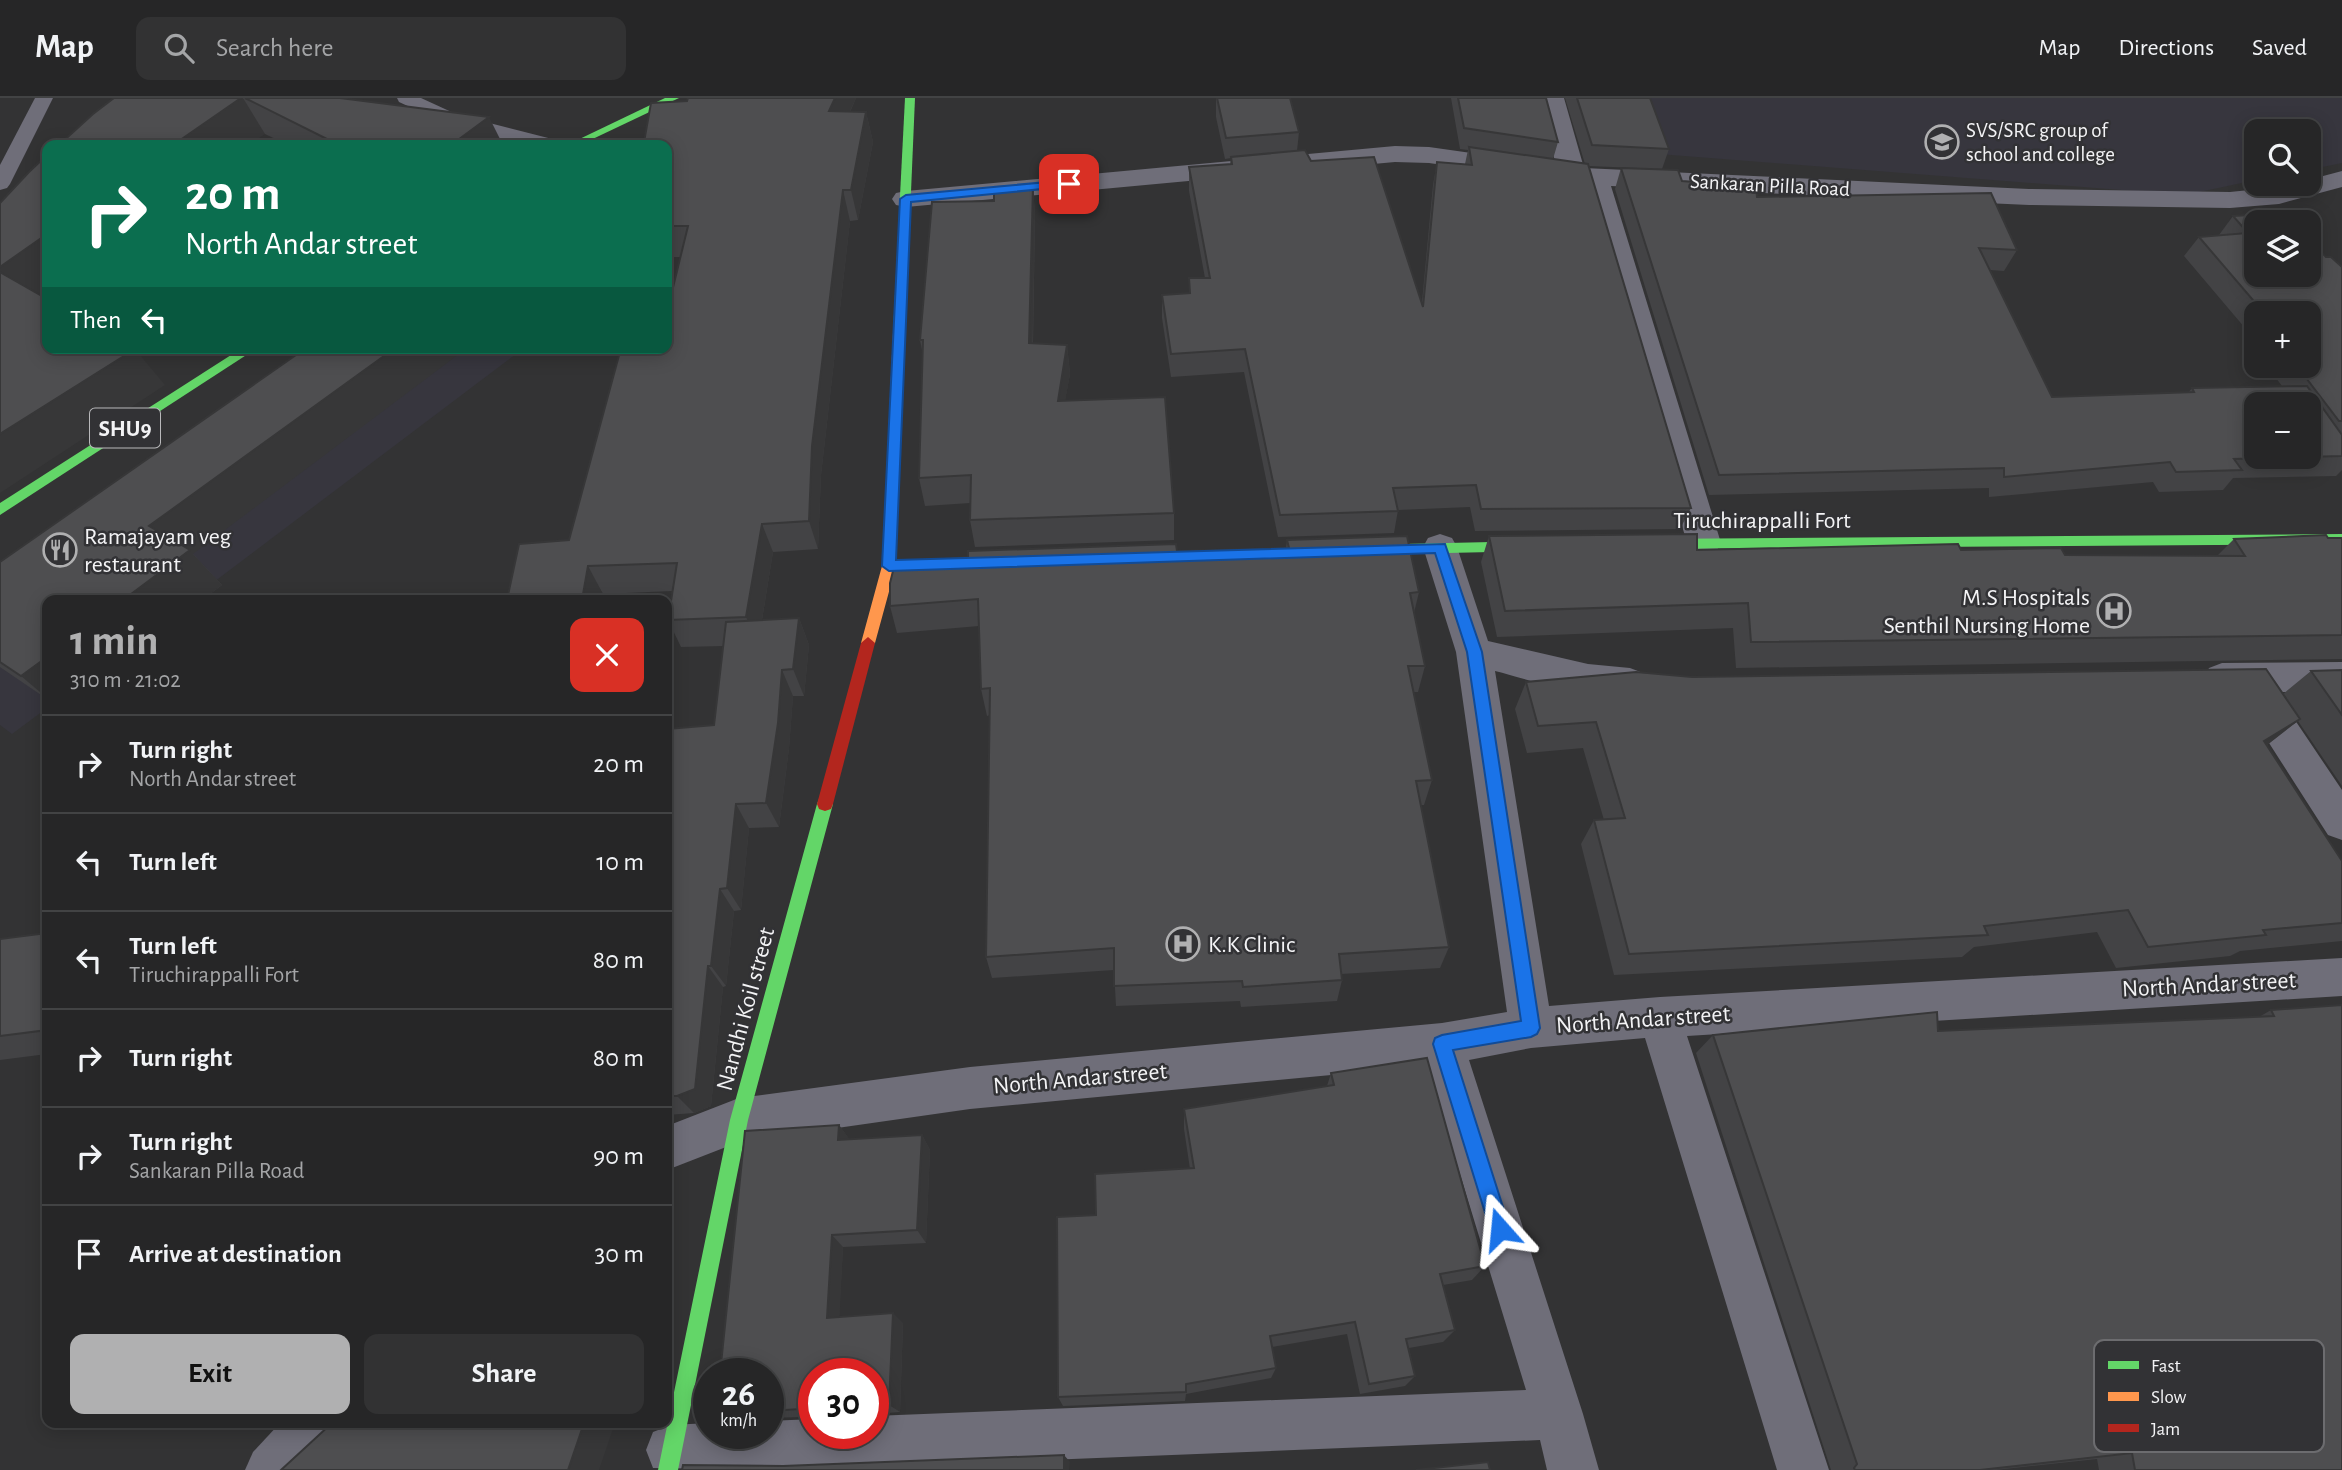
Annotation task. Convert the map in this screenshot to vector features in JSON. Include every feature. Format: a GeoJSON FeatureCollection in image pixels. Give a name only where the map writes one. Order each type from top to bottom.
{"type":"FeatureCollection","features":[{"type":"Feature","properties":{"kind":"street"},"geometry":{"type":"LineString","coordinates":[[583,140],[674,98]]}},
{"type":"Feature","properties":{"kind":"street","name":"Nandhi Koil street"},"geometry":{"type":"LineString","coordinates":[[670,1460],[739,1120],[896,566],[910,98]]}},
{"type":"Feature","properties":{"kind":"street"},"geometry":{"type":"LineString","coordinates":[[1551,98],[1583,177],[1704,543]]}},
{"type":"Feature","properties":{"kind":"street","name":"Sankaran Pilla Road"},"geometry":{"type":"LineString","coordinates":[[906,199],[1395,154],[1429,155],[1583,177],[2029,197],[2230,201],[2279,196],[2342,179]]}},
{"type":"Feature","properties":{"kind":"street","name":"SHU9"},"geometry":{"type":"LineString","coordinates":[[0,510],[242,354]]}},
{"type":"Feature","properties":{"kind":"street","name":"Tiruchirappalli Fort"},"geometry":{"type":"LineString","coordinates":[[1621,544],[2342,539]]}},
{"type":"Feature","properties":{"kind":"street"},"geometry":{"type":"LineString","coordinates":[[1344,551],[1551,545]]}},
{"type":"Feature","properties":{"kind":"street"},"geometry":{"type":"LineString","coordinates":[[1440,547],[1474,652],[1531,1028]]}},
{"type":"Feature","properties":{"kind":"street"},"geometry":{"type":"LineString","coordinates":[[1474,652],[1588,679],[1666,686]]}},
{"type":"Feature","properties":{"kind":"street"},"geometry":{"type":"LineString","coordinates":[[2191,678],[2342,677]]}},
{"type":"Feature","properties":{"kind":"street"},"geometry":{"type":"LineString","coordinates":[[2246,678],[2342,823]]}},
{"type":"Feature","properties":{"kind":"street","name":"North Andar street"},"geometry":{"type":"LineString","coordinates":[[672,1147],[739,1120],[970,1088],[1442,1044],[1531,1028],[1660,1017],[2342,976]]}},
{"type":"Feature","properties":{"kind":"street"},"geometry":{"type":"LineString","coordinates":[[1660,1017],[1803,1470]]}},
{"type":"Feature","properties":{"kind":"street"},"geometry":{"type":"LineString","coordinates":[[1442,1044],[1558,1414],[1573,1470]]}},
{"type":"Feature","properties":{"kind":"street"},"geometry":{"type":"LineString","coordinates":[[670,1460],[1558,1414]]}},
{"type":"Feature","properties":{"kind":"street"},"geometry":{"type":"LineString","coordinates":[[271,1470],[309,1428]]}},
{"type":"Feature","properties":{"kind":"lane"},"geometry":{"type":"LineString","coordinates":[[0,184],[44,98]]}},
{"type":"Feature","properties":{"kind":"lane"},"geometry":{"type":"LineString","coordinates":[[406,98],[452,119],[534,140]]}},
{"type":"Feature","properties":{"kind":"shaded area","name":"SVS/SRC group of school and college"},"geometry":{"type":"Polygon","coordinates":[[[1612,98],[2342,98],[2342,163],[2321,167],[2321,119],[2244,119],[2244,183],[2185,195],[1633,152],[1612,98]]]}},
{"type":"Feature","properties":{"kind":"shaded area"},"geometry":{"type":"Polygon","coordinates":[[[348,354],[516,354],[197,595],[42,595],[42,712],[12,734],[0,725],[0,599],[348,354]]]}},
{"type":"Feature","properties":{"kind":"building"},"geometry":{"type":"Polygon","coordinates":[[[114,98],[241,98],[180,140],[64,140],[114,98]]]}},
{"type":"Feature","properties":{"kind":"building"},"geometry":{"type":"Polygon","coordinates":[[[245,98],[340,98],[489,117],[458,140],[329,140],[245,98]]]}},
{"type":"Feature","properties":{"kind":"building"},"geometry":{"type":"Polygon","coordinates":[[[688,98],[835,98],[829,111],[866,112],[851,190],[843,190],[812,446],[809,521],[762,524],[746,617],[672,620],[672,595],[677,563],[588,566],[583,595],[508,595],[519,544],[569,540],[619,354],[672,354],[672,292],[688,226],[672,226],[672,140],[644,140],[651,103],[687,101],[688,98]]]}},
{"type":"Feature","properties":{"kind":"building"},"geometry":{"type":"Polygon","coordinates":[[[1217,98],[1290,98],[1299,132],[1226,138],[1217,98]]]}},
{"type":"Feature","properties":{"kind":"building"},"geometry":{"type":"Polygon","coordinates":[[[1458,98],[1546,98],[1558,142],[1464,128],[1458,98]]]}},
{"type":"Feature","properties":{"kind":"building"},"geometry":{"type":"Polygon","coordinates":[[[1577,98],[1650,98],[1669,149],[1592,145],[1577,98]]]}},
{"type":"Feature","properties":{"kind":"building"},"geometry":{"type":"Polygon","coordinates":[[[1469,147],[1588,164],[1691,508],[1481,509],[1476,485],[1393,488],[1398,511],[1280,515],[1245,349],[1171,354],[1162,295],[1190,293],[1189,278],[1210,278],[1189,167],[1232,164],[1231,157],[1305,150],[1311,161],[1374,157],[1423,307],[1437,162],[1472,165],[1469,147]]]}},
{"type":"Feature","properties":{"kind":"building"},"geometry":{"type":"Polygon","coordinates":[[[42,160],[42,238],[0,267],[0,203],[42,160]]]}},
{"type":"Feature","properties":{"kind":"building"},"geometry":{"type":"Polygon","coordinates":[[[1621,168],[1678,170],[1682,181],[1756,187],[1757,197],[1991,193],[2017,250],[1979,248],[2052,397],[2194,392],[2192,388],[2307,386],[2311,392],[2244,392],[2244,459],[2234,459],[2242,470],[2176,472],[2170,462],[2004,477],[2004,468],[1719,475],[1621,168]]]}},
{"type":"Feature","properties":{"kind":"building"},"geometry":{"type":"Polygon","coordinates":[[[1033,186],[1029,343],[1067,345],[1058,401],[1165,397],[1174,513],[970,520],[971,475],[919,478],[923,340],[920,340],[932,202],[994,201],[994,187],[1033,186]]]}},
{"type":"Feature","properties":{"kind":"building"},"geometry":{"type":"Polygon","coordinates":[[[2244,215],[2244,228],[2233,216],[2244,215]]]}},
{"type":"Feature","properties":{"kind":"building"},"geometry":{"type":"Polygon","coordinates":[[[2244,233],[2244,287],[2321,287],[2321,252],[2342,267],[2342,421],[2339,421],[2321,397],[2321,392],[2317,392],[2306,378],[2321,378],[2321,301],[2254,301],[2199,237],[2244,233]]]}},
{"type":"Feature","properties":{"kind":"building"},"geometry":{"type":"Polygon","coordinates":[[[0,272],[42,296],[42,354],[127,354],[0,434],[0,272]]]}},
{"type":"Feature","properties":{"kind":"building"},"geometry":{"type":"Polygon","coordinates":[[[297,354],[387,354],[149,526],[190,550],[130,595],[42,595],[42,661],[21,676],[0,662],[0,562],[297,354]]]}},
{"type":"Feature","properties":{"kind":"building"},"geometry":{"type":"Polygon","coordinates":[[[2321,406],[2342,435],[2342,456],[2321,457],[2321,406]]]}},
{"type":"Feature","properties":{"kind":"building"},"geometry":{"type":"Polygon","coordinates":[[[1697,534],[1697,550],[1958,544],[1961,550],[2061,548],[2065,555],[2245,556],[2234,539],[2326,535],[2328,538],[2342,538],[2342,635],[1751,642],[1748,603],[1505,611],[1489,536],[1697,534]]]}},
{"type":"Feature","properties":{"kind":"building"},"geometry":{"type":"Polygon","coordinates":[[[1407,536],[1419,592],[1410,593],[1425,666],[1408,666],[1432,780],[1416,781],[1449,947],[1339,954],[1342,980],[1243,987],[1242,981],[1114,986],[1114,948],[986,957],[990,688],[981,689],[978,599],[890,606],[890,583],[895,563],[968,557],[968,551],[1176,544],[1177,551],[1289,548],[1287,540],[1407,536]]]}},
{"type":"Feature","properties":{"kind":"building"},"geometry":{"type":"Polygon","coordinates":[[[799,618],[793,669],[782,670],[778,723],[766,803],[736,804],[727,888],[720,889],[711,966],[708,966],[695,1089],[672,1096],[672,729],[714,725],[726,622],[799,618]]]}},
{"type":"Feature","properties":{"kind":"building"},"geometry":{"type":"Polygon","coordinates":[[[2266,669],[2300,719],[2264,741],[2342,861],[2342,923],[2263,930],[2266,935],[2148,947],[2128,910],[1984,926],[1988,935],[1629,954],[1594,820],[1625,818],[1596,722],[1538,726],[1526,682],[1636,672],[1692,677],[2266,669]]]}},
{"type":"Feature","properties":{"kind":"building"},"geometry":{"type":"Polygon","coordinates":[[[2342,670],[2342,715],[2311,671],[2342,670]]]}},
{"type":"Feature","properties":{"kind":"building"},"geometry":{"type":"Polygon","coordinates":[[[42,934],[42,1031],[0,1036],[0,939],[42,934]]]}},
{"type":"Feature","properties":{"kind":"building"},"geometry":{"type":"Polygon","coordinates":[[[2342,1005],[2342,1470],[2135,1470],[2132,1453],[1980,1470],[1855,1470],[1857,1464],[1713,1035],[1937,1012],[1938,1031],[2274,1016],[2271,1010],[2342,1005]]]}},
{"type":"Feature","properties":{"kind":"building"},"geometry":{"type":"Polygon","coordinates":[[[1427,1058],[1485,1266],[1440,1274],[1455,1330],[1406,1339],[1415,1376],[1369,1384],[1355,1322],[1270,1336],[1276,1368],[1186,1384],[1186,1392],[1058,1397],[1057,1217],[1096,1215],[1095,1174],[1194,1168],[1184,1109],[1334,1085],[1331,1073],[1427,1058]]]}},
{"type":"Feature","properties":{"kind":"building"},"geometry":{"type":"Polygon","coordinates":[[[839,1125],[838,1140],[922,1135],[917,1230],[832,1235],[827,1318],[893,1313],[889,1405],[889,1358],[798,1358],[798,1409],[784,1410],[784,1358],[722,1358],[745,1131],[839,1125]]]}},
{"type":"Feature","properties":{"kind":"building"},"geometry":{"type":"Polygon","coordinates":[[[327,1428],[582,1428],[568,1470],[281,1470],[327,1428]]]}},
{"type":"Feature","properties":{"kind":"building"},"geometry":{"type":"Polygon","coordinates":[[[1064,1455],[1064,1470],[682,1470],[683,1465],[783,1466],[1064,1455]]]}},
{"type":"Feature","properties":{"kind":"building"},"geometry":{"type":"Polygon","coordinates":[[[1488,1462],[1490,1470],[1416,1470],[1488,1462]]]}},
{"type":"Feature","properties":{"kind":"traffic: fast"},"geometry":{"type":"LineString","coordinates":[[583,140],[674,98]]}},
{"type":"Feature","properties":{"kind":"traffic: fast"},"geometry":{"type":"LineString","coordinates":[[899,333],[910,98]]}},
{"type":"Feature","properties":{"kind":"traffic: fast"},"geometry":{"type":"LineString","coordinates":[[0,510],[242,354]]}},
{"type":"Feature","properties":{"kind":"traffic: fast"},"geometry":{"type":"LineString","coordinates":[[1643,544],[2342,539]]}},
{"type":"Feature","properties":{"kind":"traffic: fast"},"geometry":{"type":"LineString","coordinates":[[1356,550],[1538,546]]}},
{"type":"Feature","properties":{"kind":"traffic: fast"},"geometry":{"type":"LineString","coordinates":[[668,1470],[739,1120],[825,804]]}},
{"type":"Feature","properties":{"kind":"traffic: slow"},"geometry":{"type":"LineString","coordinates":[[868,643],[889,566],[899,333]]}},
{"type":"Feature","properties":{"kind":"traffic: jam"},"geometry":{"type":"LineString","coordinates":[[825,804],[868,643]]}},
{"type":"Feature","properties":{"kind":"place","name":"SVS/SRC group of school and college"},"geometry":{"type":"Point","coordinates":[1942,142]}},
{"type":"Feature","properties":{"kind":"place","name":"Ramajayam veg restaurant"},"geometry":{"type":"Point","coordinates":[60,550]}},
{"type":"Feature","properties":{"kind":"place","name":"M.S Hospitals Senthil Nursing Home"},"geometry":{"type":"Point","coordinates":[2114,611]}},
{"type":"Feature","properties":{"kind":"place","name":"K.K Clinic"},"geometry":{"type":"Point","coordinates":[1183,944]}},
{"type":"Feature","properties":{"kind":"route"},"geometry":{"type":"LineString","coordinates":[[1069,184],[906,199],[889,566],[1440,547],[1474,652],[1531,1028],[1442,1044],[1500,1229]]}}]}
